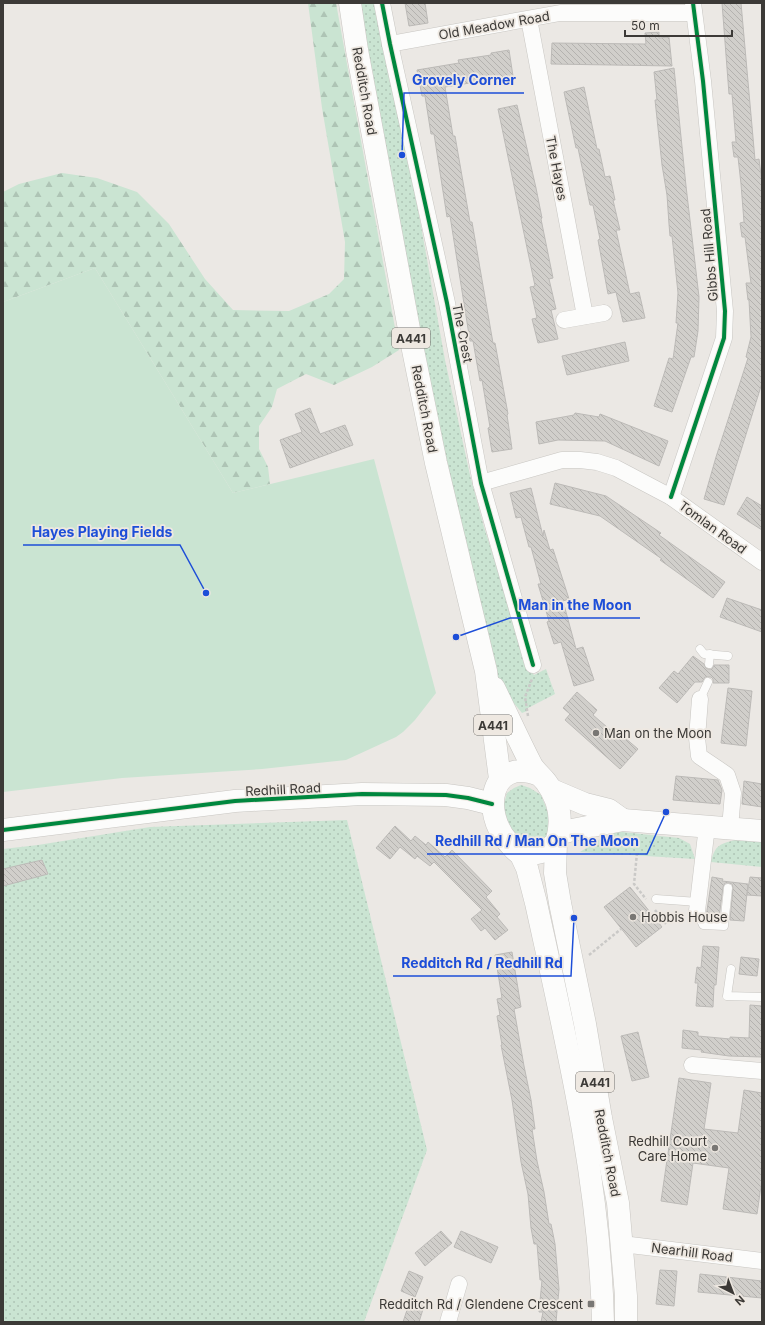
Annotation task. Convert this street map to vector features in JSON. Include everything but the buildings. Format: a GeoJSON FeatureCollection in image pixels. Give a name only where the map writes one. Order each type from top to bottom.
{"type":"FeatureCollection","features":[{"type":"Feature","properties":{"kind":"main road","name":"Redditch Road"},"geometry":{"type":"LineString","coordinates":[[350,3],[357,50],[412,345],[436,463],[486,671],[500,779]]}},
{"type":"Feature","properties":{"kind":"main road","name":"Redditch Road"},"geometry":{"type":"LineString","coordinates":[[486,671],[533,768],[546,783]]}},
{"type":"Feature","properties":{"kind":"main road"},"geometry":{"type":"LineString","coordinates":[[500,779],[516,771],[530,771],[546,783],[585,804],[609,810],[623,820]]}},
{"type":"Feature","properties":{"kind":"main road","name":"A441"},"geometry":{"type":"LineString","coordinates":[[500,779],[492,804],[493,813],[503,837],[520,853]]}},
{"type":"Feature","properties":{"kind":"main road","name":"A441"},"geometry":{"type":"LineString","coordinates":[[546,783],[558,804],[560,823],[558,838]]}},
{"type":"Feature","properties":{"kind":"main road","name":"Redhill Road"},"geometry":{"type":"LineString","coordinates":[[3,830],[235,802],[348,795],[446,795],[468,798],[492,804]]}},
{"type":"Feature","properties":{"kind":"main road"},"geometry":{"type":"LineString","coordinates":[[520,853],[542,853],[558,838],[572,830],[623,820],[762,831]]}},
{"type":"Feature","properties":{"kind":"main road","name":"Redditch Road"},"geometry":{"type":"LineString","coordinates":[[558,838],[555,873],[618,1203],[626,1296],[626,1322]]}},
{"type":"Feature","properties":{"kind":"main road","name":"Redditch Road"},"geometry":{"type":"LineString","coordinates":[[520,853],[527,868],[536,904],[582,1120],[594,1208],[603,1296],[603,1322]]}},
{"type":"Feature","properties":{"kind":"street","name":"The Crest"},"geometry":{"type":"LineString","coordinates":[[382,3],[447,303],[481,483],[533,665]]}},
{"type":"Feature","properties":{"kind":"street","name":"Old Meadow Road"},"geometry":{"type":"LineString","coordinates":[[390,44],[529,20],[560,13],[693,8]]}},
{"type":"Feature","properties":{"kind":"street","name":"Gibbs Hill Road"},"geometry":{"type":"LineString","coordinates":[[671,497],[724,338],[725,311],[704,81],[693,8]]}},
{"type":"Feature","properties":{"kind":"street","name":"The Hayes"},"geometry":{"type":"LineString","coordinates":[[529,20],[585,316]]}},
{"type":"Feature","properties":{"kind":"street"},"geometry":{"type":"LineString","coordinates":[[564,320],[604,312]]}},
{"type":"Feature","properties":{"kind":"street","name":"Tomlan Road"},"geometry":{"type":"LineString","coordinates":[[481,483],[562,460],[597,462],[616,468],[671,497],[762,562]]}},
{"type":"Feature","properties":{"kind":"street"},"geometry":{"type":"LineString","coordinates":[[700,699],[693,717],[699,756],[727,775],[733,793],[730,828]]}},
{"type":"Feature","properties":{"kind":"street"},"geometry":{"type":"LineString","coordinates":[[698,906],[707,826]]}},
{"type":"Feature","properties":{"kind":"street"},"geometry":{"type":"LineString","coordinates":[[692,1065],[762,1071]]}},
{"type":"Feature","properties":{"kind":"street","name":"Nearhill Road"},"geometry":{"type":"LineString","coordinates":[[622,1244],[762,1261]]}},
{"type":"Feature","properties":{"kind":"street"},"geometry":{"type":"LineString","coordinates":[[448,1322],[459,1284]]}},
{"type":"Feature","properties":{"kind":"lane"},"geometry":{"type":"LineString","coordinates":[[700,649],[704,654],[728,656]]}},
{"type":"Feature","properties":{"kind":"lane"},"geometry":{"type":"LineString","coordinates":[[709,664],[710,654]]}},
{"type":"Feature","properties":{"kind":"lane"},"geometry":{"type":"LineString","coordinates":[[700,699],[708,682]]}},
{"type":"Feature","properties":{"kind":"lane"},"geometry":{"type":"LineString","coordinates":[[653,901],[698,906],[703,925],[724,926],[728,888]]}},
{"type":"Feature","properties":{"kind":"lane"},"geometry":{"type":"LineString","coordinates":[[731,969],[727,996],[762,996]]}},
{"type":"Feature","properties":{"kind":"path"},"geometry":{"type":"LineString","coordinates":[[529,717],[525,697],[534,675],[533,665]]}},
{"type":"Feature","properties":{"kind":"path"},"geometry":{"type":"LineString","coordinates":[[637,853],[634,884],[653,901]]}},
{"type":"Feature","properties":{"kind":"path"},"geometry":{"type":"LineString","coordinates":[[654,909],[666,924]]}},
{"type":"Feature","properties":{"kind":"path"},"geometry":{"type":"LineString","coordinates":[[584,959],[621,929]]}},
{"type":"Feature","properties":{"kind":"green space"},"geometry":{"type":"Polygon","coordinates":[[[308,3],[336,3],[399,350],[372,367],[334,385],[306,374],[277,389],[272,407],[259,426],[259,449],[268,467],[270,484],[233,493],[95,268],[3,302],[3,192],[19,184],[62,173],[97,178],[137,192],[169,224],[205,279],[233,310],[289,311],[329,294],[344,279],[345,242],[322,108],[308,3]]]}},
{"type":"Feature","properties":{"kind":"green space"},"geometry":{"type":"Polygon","coordinates":[[[355,3],[377,3],[418,209],[445,360],[470,475],[484,527],[511,612],[525,664],[534,675],[546,669],[555,694],[528,708],[527,711],[522,713],[503,690],[495,674],[443,466],[355,3]]]}},
{"type":"Feature","properties":{"kind":"green space"},"geometry":{"type":"Polygon","coordinates":[[[95,268],[233,493],[374,459],[436,693],[415,720],[396,737],[346,760],[262,769],[122,778],[3,792],[3,302],[95,268]]]}},
{"type":"Feature","properties":{"kind":"green space"},"geometry":{"type":"Polygon","coordinates":[[[521,785],[530,788],[541,795],[548,812],[549,829],[547,838],[530,845],[520,842],[506,822],[503,807],[507,793],[521,785]]]}},
{"type":"Feature","properties":{"kind":"green space"},"geometry":{"type":"Polygon","coordinates":[[[347,820],[427,1150],[364,1322],[3,1322],[3,849],[38,845],[150,827],[347,820]]]}},
{"type":"Feature","properties":{"kind":"green space"},"geometry":{"type":"Polygon","coordinates":[[[613,831],[679,838],[690,844],[695,859],[580,852],[613,831]]]}},
{"type":"Feature","properties":{"kind":"green space"},"geometry":{"type":"Polygon","coordinates":[[[735,840],[762,842],[762,867],[711,862],[714,852],[719,846],[735,840]]]}},
{"type":"Feature","properties":{"kind":"cycle path"},"geometry":{"type":"LineString","coordinates":[[382,3],[447,303],[481,483],[533,665]]}},
{"type":"Feature","properties":{"kind":"cycle path"},"geometry":{"type":"LineString","coordinates":[[671,497],[724,338],[725,311],[703,81],[693,3]]}},
{"type":"Feature","properties":{"kind":"cycle path"},"geometry":{"type":"LineString","coordinates":[[3,830],[235,801],[362,794],[446,795],[468,798],[492,804]]}},
{"type":"Feature","properties":{"kind":"place","name":"Grovely Corner"},"geometry":{"type":"Point","coordinates":[402,155]}},
{"type":"Feature","properties":{"kind":"place","name":"Hayes Playing Fields"},"geometry":{"type":"Point","coordinates":[206,593]}},
{"type":"Feature","properties":{"kind":"place","name":"Man in the Moon"},"geometry":{"type":"Point","coordinates":[456,637]}},
{"type":"Feature","properties":{"kind":"place","name":"Man on the Moon"},"geometry":{"type":"Point","coordinates":[596,733]}},
{"type":"Feature","properties":{"kind":"place","name":"Redhill Rd / Man On The Moon"},"geometry":{"type":"Point","coordinates":[666,812]}},
{"type":"Feature","properties":{"kind":"place","name":"Hobbis House"},"geometry":{"type":"Point","coordinates":[633,917]}},
{"type":"Feature","properties":{"kind":"place","name":"Redditch Rd / Redhill Rd"},"geometry":{"type":"Point","coordinates":[574,918]}},
{"type":"Feature","properties":{"kind":"place","name":"Redhill Court Care Home"},"geometry":{"type":"Point","coordinates":[715,1148]}},
{"type":"Feature","properties":{"kind":"place","name":"Redditch Rd / Glendene Crescent"},"geometry":{"type":"Point","coordinates":[591,1304]}}]}
